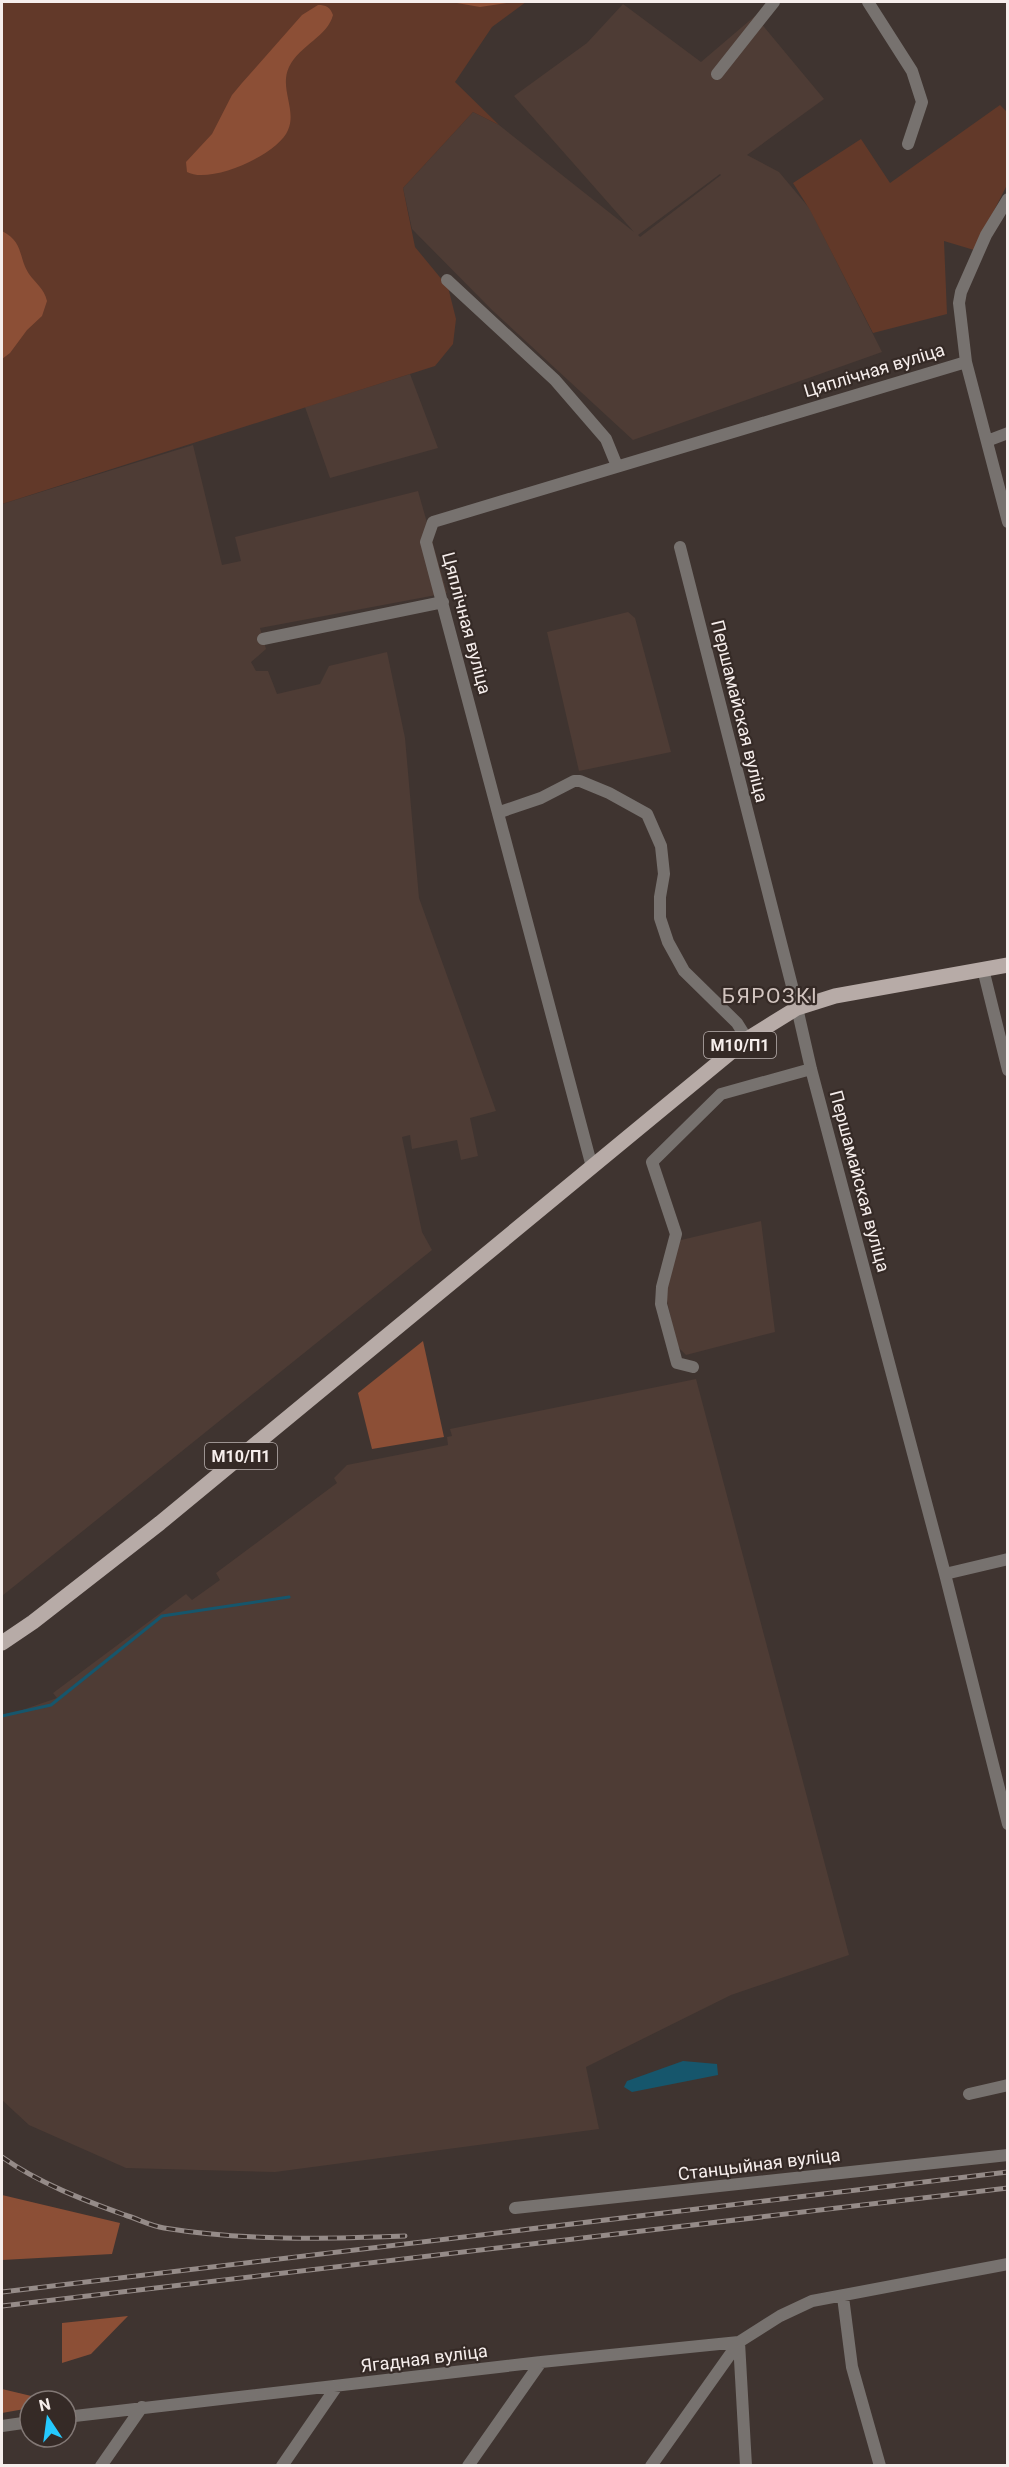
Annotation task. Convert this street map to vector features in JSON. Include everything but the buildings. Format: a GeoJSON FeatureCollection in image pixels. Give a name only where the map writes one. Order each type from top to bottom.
{"type":"FeatureCollection","features":[{"type":"Feature","properties":{"kind":"main road","name":"М10/П1"},"geometry":{"type":"LineString","coordinates":[[2,1643],[33,1622],[160,1523],[407,1317],[747,1039],[797,1008],[835,996],[1008,965]]}},
{"type":"Feature","properties":{"kind":"street"},"geometry":{"type":"LineString","coordinates":[[717,74],[774,2]]}},
{"type":"Feature","properties":{"kind":"street"},"geometry":{"type":"LineString","coordinates":[[868,2],[912,71],[922,102],[908,144]]}},
{"type":"Feature","properties":{"kind":"street"},"geometry":{"type":"LineString","coordinates":[[1008,199],[986,236],[961,292],[960,309],[966,362],[1008,522]]}},
{"type":"Feature","properties":{"kind":"street"},"geometry":{"type":"LineString","coordinates":[[447,280],[555,380],[606,439],[617,466]]}},
{"type":"Feature","properties":{"kind":"street","name":"Цяплічная вуліца"},"geometry":{"type":"LineString","coordinates":[[592,1167],[500,812],[426,542],[434,522],[966,362]]}},
{"type":"Feature","properties":{"kind":"street"},"geometry":{"type":"LineString","coordinates":[[987,441],[1008,433]]}},
{"type":"Feature","properties":{"kind":"street","name":"Першамайская вуліца"},"geometry":{"type":"LineString","coordinates":[[680,547],[811,1069],[945,1574],[1008,1824]]}},
{"type":"Feature","properties":{"kind":"street"},"geometry":{"type":"LineString","coordinates":[[263,639],[443,602]]}},
{"type":"Feature","properties":{"kind":"street"},"geometry":{"type":"LineString","coordinates":[[500,812],[541,798],[574,781],[580,781],[609,793],[647,814],[661,846],[664,874],[660,897],[660,918],[668,942],[684,971],[737,1023],[747,1039]]}},
{"type":"Feature","properties":{"kind":"street"},"geometry":{"type":"LineString","coordinates":[[983,969],[1008,1070]]}},
{"type":"Feature","properties":{"kind":"street"},"geometry":{"type":"LineString","coordinates":[[693,1367],[677,1363],[661,1304],[662,1287],[676,1234],[652,1162],[721,1094],[811,1069]]}},
{"type":"Feature","properties":{"kind":"street"},"geometry":{"type":"LineString","coordinates":[[945,1574],[1008,1559]]}},
{"type":"Feature","properties":{"kind":"street"},"geometry":{"type":"LineString","coordinates":[[969,2094],[1008,2085]]}},
{"type":"Feature","properties":{"kind":"street","name":"Станцыйная вуліца"},"geometry":{"type":"LineString","coordinates":[[515,2208],[1008,2155]]}},
{"type":"Feature","properties":{"kind":"street","name":"Ягадная вуліца"},"geometry":{"type":"LineString","coordinates":[[78,2415],[541,2362],[739,2342],[780,2316],[812,2301],[843,2297],[1008,2264]]}},
{"type":"Feature","properties":{"kind":"street"},"geometry":{"type":"LineString","coordinates":[[843,2297],[852,2367],[880,2466]]}},
{"type":"Feature","properties":{"kind":"street"},"geometry":{"type":"LineString","coordinates":[[651,2466],[739,2342]]}},
{"type":"Feature","properties":{"kind":"street"},"geometry":{"type":"LineString","coordinates":[[739,2342],[746,2466]]}},
{"type":"Feature","properties":{"kind":"street"},"geometry":{"type":"LineString","coordinates":[[468,2466],[541,2362]]}},
{"type":"Feature","properties":{"kind":"street"},"geometry":{"type":"LineString","coordinates":[[282,2466],[337,2386]]}},
{"type":"Feature","properties":{"kind":"street"},"geometry":{"type":"LineString","coordinates":[[101,2466],[142,2407]]}},
{"type":"Feature","properties":{"kind":"street"},"geometry":{"type":"LineString","coordinates":[[2,2426],[18,2424]]}},
{"type":"Feature","properties":{"kind":"shaded area"},"geometry":{"type":"Polygon","coordinates":[[[2,2],[526,2],[492,27],[455,82],[499,125],[473,112],[403,188],[415,247],[448,287],[456,319],[453,344],[435,366],[2,504],[2,2]]]}},
{"type":"Feature","properties":{"kind":"shaded area"},"geometry":{"type":"Polygon","coordinates":[[[451,2],[514,2],[480,7],[451,2]]]}},
{"type":"Feature","properties":{"kind":"shaded area"},"geometry":{"type":"Polygon","coordinates":[[[623,4],[701,62],[755,16],[824,99],[747,155],[779,172],[810,209],[882,352],[633,440],[492,310],[412,229],[403,188],[473,112],[499,125],[634,232],[514,96],[587,43],[623,4]],[[721,175],[638,235],[640,237],[721,175]]]}},
{"type":"Feature","properties":{"kind":"shaded area"},"geometry":{"type":"Polygon","coordinates":[[[318,5],[327,7],[333,15],[326,29],[294,59],[289,67],[286,83],[291,115],[288,130],[282,139],[272,149],[227,171],[198,175],[187,172],[186,162],[212,134],[232,95],[302,15],[318,5]]]}},
{"type":"Feature","properties":{"kind":"shaded area"},"geometry":{"type":"Polygon","coordinates":[[[1000,105],[1007,112],[1007,185],[974,250],[944,241],[947,314],[873,333],[810,210],[793,183],[861,139],[890,183],[1000,105]]]}},
{"type":"Feature","properties":{"kind":"shaded area"},"geometry":{"type":"Polygon","coordinates":[[[2,231],[14,240],[29,274],[42,289],[47,301],[42,316],[2,359],[2,231]]]}},
{"type":"Feature","properties":{"kind":"shaded area"},"geometry":{"type":"Polygon","coordinates":[[[410,374],[438,448],[330,478],[305,407],[410,374]]]}},
{"type":"Feature","properties":{"kind":"shaded area"},"geometry":{"type":"Polygon","coordinates":[[[193,445],[222,565],[241,561],[235,537],[418,491],[447,593],[260,628],[266,649],[251,662],[256,671],[268,671],[277,694],[320,684],[329,666],[387,652],[405,738],[419,898],[496,1111],[470,1118],[478,1156],[461,1160],[457,1140],[412,1149],[410,1135],[402,1137],[422,1232],[432,1250],[2,1596],[2,504],[193,445]]]}},
{"type":"Feature","properties":{"kind":"shaded area"},"geometry":{"type":"Polygon","coordinates":[[[628,612],[635,618],[671,752],[579,771],[547,632],[628,612]]]}},
{"type":"Feature","properties":{"kind":"shaded area"},"geometry":{"type":"Polygon","coordinates":[[[761,1221],[775,1332],[686,1355],[677,1346],[666,1296],[677,1241],[761,1221]]]}},
{"type":"Feature","properties":{"kind":"shaded area"},"geometry":{"type":"Polygon","coordinates":[[[423,1341],[444,1437],[372,1449],[358,1393],[423,1341]]]}},
{"type":"Feature","properties":{"kind":"shaded area"},"geometry":{"type":"Polygon","coordinates":[[[696,1379],[849,1955],[731,1995],[586,2067],[599,2129],[275,2172],[126,2168],[29,2125],[2,2100],[2,1717],[57,1698],[53,1693],[186,1594],[192,1600],[220,1580],[216,1573],[337,1483],[334,1478],[347,1465],[448,1445],[447,1437],[452,1436],[450,1429],[696,1379]]]}},
{"type":"Feature","properties":{"kind":"shaded area"},"geometry":{"type":"Polygon","coordinates":[[[2,2195],[120,2223],[112,2254],[2,2260],[2,2195]]]}},
{"type":"Feature","properties":{"kind":"shaded area"},"geometry":{"type":"Polygon","coordinates":[[[128,2316],[91,2354],[62,2363],[62,2323],[128,2316]]]}},
{"type":"Feature","properties":{"kind":"shaded area"},"geometry":{"type":"Polygon","coordinates":[[[2,2389],[18,2393],[18,2410],[2,2413],[2,2389]]]}},
{"type":"Feature","properties":{"kind":"water"},"geometry":{"type":"Polygon","coordinates":[[[683,2061],[717,2064],[718,2075],[632,2092],[624,2087],[627,2081],[683,2061]]]}},
{"type":"Feature","properties":{"kind":"waterway"},"geometry":{"type":"LineString","coordinates":[[2,1716],[51,1705],[162,1616],[289,1597]]}},
{"type":"Feature","properties":{"kind":"railway"},"geometry":{"type":"LineString","coordinates":[[2,2157],[62,2190],[164,2228],[254,2237],[405,2236]]}},
{"type":"Feature","properties":{"kind":"railway"},"geometry":{"type":"LineString","coordinates":[[2,2292],[1008,2172]]}},
{"type":"Feature","properties":{"kind":"railway"},"geometry":{"type":"LineString","coordinates":[[2,2306],[1008,2188]]}},
{"type":"Feature","properties":{"kind":"district","name":"БЯРОЗКІ"},"geometry":{"type":"Point","coordinates":[770,996]}}]}
